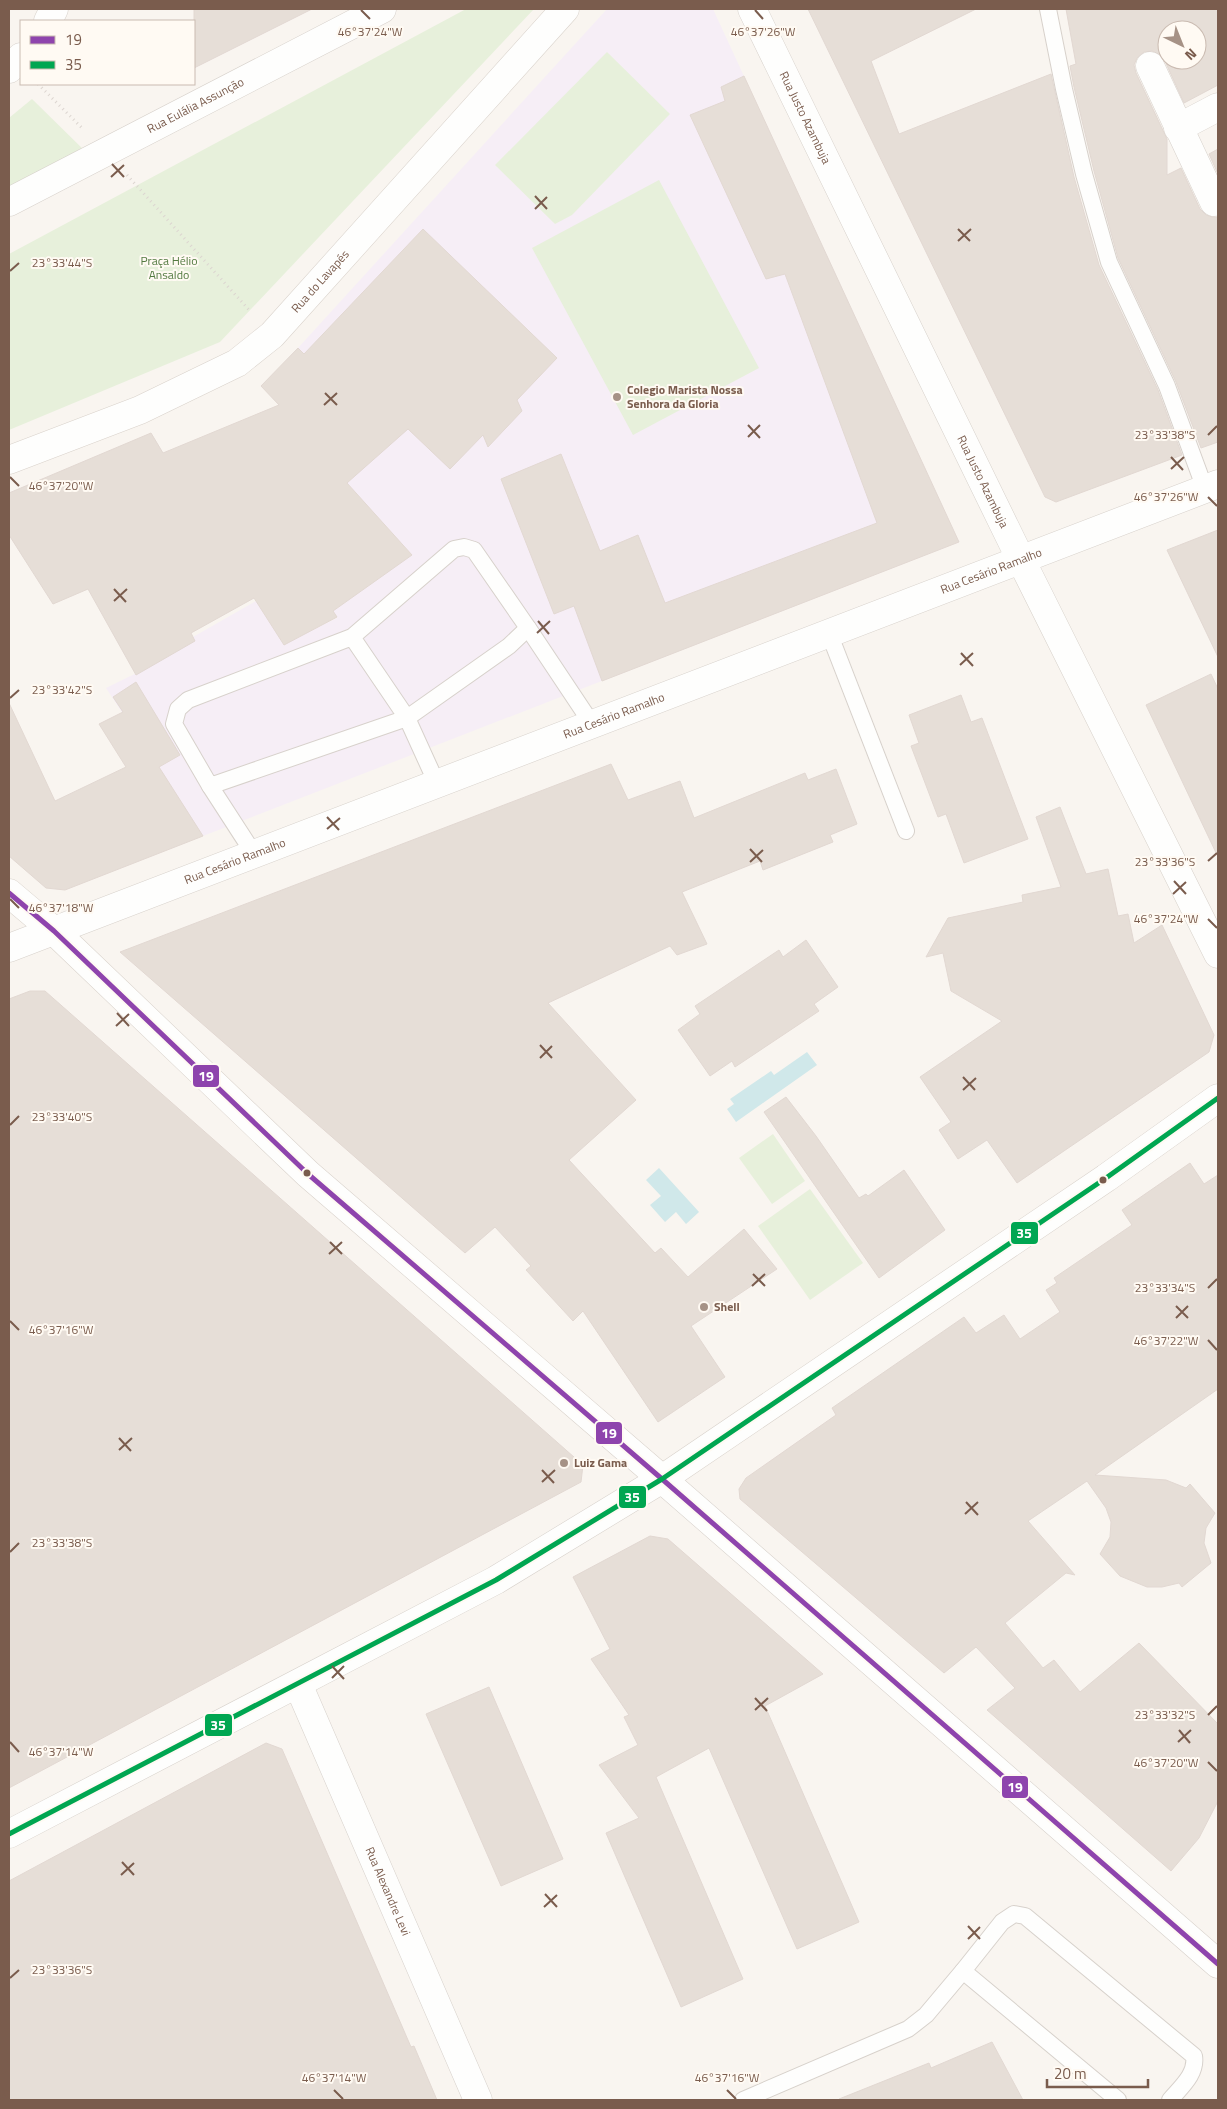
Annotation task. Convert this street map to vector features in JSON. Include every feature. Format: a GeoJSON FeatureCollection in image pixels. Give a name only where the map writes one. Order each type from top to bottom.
{"type":"FeatureCollection","features":[{"type":"Feature","properties":{"kind":"street","name":"Rua Eulália Assunção"},"geometry":{"type":"LineString","coordinates":[[9,202],[382,9]]}},
{"type":"Feature","properties":{"kind":"street","name":"Rua do Lavapés"},"geometry":{"type":"LineString","coordinates":[[9,460],[149,406],[237,364],[272,335],[565,9]]}},
{"type":"Feature","properties":{"kind":"street","name":"Rua Justo Azambuja"},"geometry":{"type":"LineString","coordinates":[[752,9],[1021,560],[1218,954]]}},
{"type":"Feature","properties":{"kind":"street"},"geometry":{"type":"LineString","coordinates":[[9,68],[20,58]]}},
{"type":"Feature","properties":{"kind":"street"},"geometry":{"type":"LineString","coordinates":[[1150,66],[1214,202]]}},
{"type":"Feature","properties":{"kind":"street"},"geometry":{"type":"LineString","coordinates":[[1178,128],[1218,107]]}},
{"type":"Feature","properties":{"kind":"street","name":"Rua Cesário Ramalho"},"geometry":{"type":"LineString","coordinates":[[9,948],[1212,487]]}},
{"type":"Feature","properties":{"kind":"street"},"geometry":{"type":"LineString","coordinates":[[9,893],[54,931],[308,1174],[662,1479],[1218,1964]]}},
{"type":"Feature","properties":{"kind":"street"},"geometry":{"type":"LineString","coordinates":[[9,1834],[496,1580],[662,1479],[1106,1178],[1218,1098]]}},
{"type":"Feature","properties":{"kind":"street","name":"Rua Alexandre Levi"},"geometry":{"type":"LineString","coordinates":[[298,1684],[478,2100]]}},
{"type":"Feature","properties":{"kind":"lane"},"geometry":{"type":"LineString","coordinates":[[1048,9],[1084,174],[1109,262],[1212,487]]}},
{"type":"Feature","properties":{"kind":"lane"},"geometry":{"type":"LineString","coordinates":[[254,854],[210,786],[174,724],[178,709],[188,700],[352,637],[454,550],[464,547],[474,550],[592,724]]}},
{"type":"Feature","properties":{"kind":"lane"},"geometry":{"type":"LineString","coordinates":[[210,786],[407,718],[509,646],[528,628]]}},
{"type":"Feature","properties":{"kind":"lane"},"geometry":{"type":"LineString","coordinates":[[829,633],[906,831]]}},
{"type":"Feature","properties":{"kind":"lane"},"geometry":{"type":"LineString","coordinates":[[352,637],[407,718],[437,784]]}},
{"type":"Feature","properties":{"kind":"lane"},"geometry":{"type":"LineString","coordinates":[[743,2100],[908,2029],[926,2015],[1002,1922],[1014,1914],[1025,1916],[1194,2056],[1195,2066],[1170,2100]]}},
{"type":"Feature","properties":{"kind":"lane"},"geometry":{"type":"LineString","coordinates":[[963,1971],[1118,2100]]}},
{"type":"Feature","properties":{"kind":"path"},"geometry":{"type":"LineString","coordinates":[[38,85],[105,151],[272,335]]}},
{"type":"Feature","properties":{"kind":"shaded area","name":"Colegio Marista Nossa Senhora da Gloria"},"geometry":{"type":"Polygon","coordinates":[[[607,9],[713,9],[959,542],[203,836],[106,688],[155,664],[193,637],[256,601],[284,644],[337,618],[333,611],[412,555],[347,483],[387,447],[298,348],[607,9]]]}},
{"type":"Feature","properties":{"kind":"green space","name":"Praça Hélio Ansaldo"},"geometry":{"type":"Polygon","coordinates":[[[466,9],[534,9],[220,342],[9,430],[9,254],[466,9]]]}},
{"type":"Feature","properties":{"kind":"green space"},"geometry":{"type":"Polygon","coordinates":[[[607,52],[670,114],[572,215],[555,224],[495,165],[607,52]]]}},
{"type":"Feature","properties":{"kind":"green space"},"geometry":{"type":"Polygon","coordinates":[[[32,99],[89,155],[9,199],[9,118],[32,99]]]}},
{"type":"Feature","properties":{"kind":"green space"},"geometry":{"type":"Polygon","coordinates":[[[659,180],[759,368],[633,435],[532,248],[659,180]]]}},
{"type":"Feature","properties":{"kind":"green space"},"geometry":{"type":"Polygon","coordinates":[[[773,1134],[805,1181],[772,1204],[739,1158],[773,1134]]]}},
{"type":"Feature","properties":{"kind":"green space"},"geometry":{"type":"Polygon","coordinates":[[[810,1189],[863,1263],[810,1300],[758,1226],[810,1189]]]}},
{"type":"Feature","properties":{"kind":"water"},"geometry":{"type":"Polygon","coordinates":[[[807,1052],[817,1065],[736,1122],[727,1109],[734,1104],[730,1099],[771,1071],[774,1075],[807,1052]]]}},
{"type":"Feature","properties":{"kind":"water"},"geometry":{"type":"Polygon","coordinates":[[[659,1168],[699,1212],[686,1224],[676,1212],[665,1222],[650,1205],[661,1196],[646,1180],[659,1168]]]}},
{"type":"Feature","properties":{"kind":"building"},"geometry":{"type":"Polygon","coordinates":[[[194,9],[312,9],[195,68],[194,9]]]}},
{"type":"Feature","properties":{"kind":"building"},"geometry":{"type":"Polygon","coordinates":[[[808,9],[976,9],[871,61],[899,134],[1051,74],[1074,177],[1099,265],[1158,390],[1182,455],[1056,502],[1045,497],[808,9]]]}},
{"type":"Feature","properties":{"kind":"building"},"geometry":{"type":"Polygon","coordinates":[[[1066,9],[1218,9],[1218,85],[1184,103],[1169,70],[1207,70],[1207,20],[1157,20],[1157,53],[1152,51],[1144,52],[1137,58],[1134,65],[1167,139],[1167,175],[1181,168],[1200,209],[1206,215],[1218,217],[1218,442],[1201,448],[1176,382],[1118,258],[1094,171],[1070,66],[1076,64],[1066,9]]]}},
{"type":"Feature","properties":{"kind":"building"},"geometry":{"type":"Polygon","coordinates":[[[744,76],[959,542],[602,681],[574,606],[554,614],[501,479],[561,454],[600,551],[638,535],[665,603],[877,523],[785,274],[766,279],[690,115],[725,101],[721,87],[744,76]]]}},
{"type":"Feature","properties":{"kind":"building"},"geometry":{"type":"Polygon","coordinates":[[[1218,149],[1218,174],[1209,154],[1218,149]]]}},
{"type":"Feature","properties":{"kind":"building"},"geometry":{"type":"Polygon","coordinates":[[[423,229],[557,358],[517,400],[522,411],[488,447],[483,435],[450,469],[408,429],[347,483],[412,555],[333,611],[337,617],[284,645],[254,598],[191,633],[195,641],[136,675],[88,589],[53,604],[9,535],[9,493],[151,433],[163,453],[279,405],[261,386],[298,348],[304,354],[423,229]]]}},
{"type":"Feature","properties":{"kind":"building"},"geometry":{"type":"Polygon","coordinates":[[[1218,530],[1218,657],[1167,550],[1218,530]]]}},
{"type":"Feature","properties":{"kind":"building"},"geometry":{"type":"Polygon","coordinates":[[[1211,674],[1218,689],[1218,857],[1146,705],[1211,674]]]}},
{"type":"Feature","properties":{"kind":"building"},"geometry":{"type":"Polygon","coordinates":[[[136,682],[180,755],[159,767],[203,836],[65,890],[46,888],[9,856],[9,703],[55,801],[126,767],[99,724],[123,712],[113,697],[136,682]]]}},
{"type":"Feature","properties":{"kind":"building"},"geometry":{"type":"Polygon","coordinates":[[[961,695],[971,722],[982,718],[1028,839],[964,863],[946,814],[938,817],[911,746],[919,743],[909,715],[961,695]]]}},
{"type":"Feature","properties":{"kind":"building"},"geometry":{"type":"Polygon","coordinates":[[[611,764],[628,800],[680,781],[694,818],[805,773],[808,780],[836,769],[857,824],[830,835],[833,842],[763,870],[760,861],[682,892],[707,944],[677,955],[670,946],[548,1003],[636,1100],[569,1160],[655,1253],[661,1248],[688,1277],[744,1229],[777,1269],[691,1326],[725,1377],[658,1422],[583,1311],[573,1321],[526,1270],[531,1266],[495,1227],[465,1253],[120,952],[611,764]]]}},
{"type":"Feature","properties":{"kind":"building"},"geometry":{"type":"Polygon","coordinates":[[[1060,807],[1086,874],[1108,869],[1118,916],[1128,914],[1134,943],[1162,925],[1214,1035],[1209,1052],[1017,1183],[987,1140],[958,1159],[939,1130],[951,1122],[920,1077],[1002,1021],[951,991],[943,953],[926,957],[948,918],[1023,902],[1022,895],[1061,887],[1036,817],[1060,807]]]}},
{"type":"Feature","properties":{"kind":"building"},"geometry":{"type":"Polygon","coordinates":[[[806,940],[838,987],[814,1004],[819,1011],[735,1067],[732,1061],[710,1076],[678,1030],[700,1014],[695,1006],[779,950],[783,957],[806,940]]]}},
{"type":"Feature","properties":{"kind":"building"},"geometry":{"type":"Polygon","coordinates":[[[30,991],[45,991],[583,1465],[581,1482],[9,1788],[9,999],[30,991]]]}},
{"type":"Feature","properties":{"kind":"building"},"geometry":{"type":"Polygon","coordinates":[[[786,1097],[859,1198],[866,1194],[868,1196],[904,1170],[945,1230],[879,1278],[764,1112],[786,1097]]]}},
{"type":"Feature","properties":{"kind":"building"},"geometry":{"type":"Polygon","coordinates":[[[1190,1163],[1204,1184],[1218,1175],[1218,1389],[1095,1475],[1166,1480],[1186,1488],[1190,1484],[1215,1513],[1206,1528],[1204,1543],[1211,1563],[1182,1587],[1179,1583],[1162,1587],[1147,1587],[1120,1576],[1100,1554],[1110,1537],[1111,1522],[1106,1508],[1087,1481],[1028,1521],[1075,1575],[1066,1573],[1005,1623],[1043,1668],[1054,1660],[1080,1692],[1139,1643],[1218,1724],[1218,1801],[1199,1838],[1171,1871],[987,1710],[1015,1688],[976,1647],[944,1673],[740,1499],[739,1489],[746,1478],[836,1415],[832,1408],[964,1317],[976,1333],[1004,1315],[1020,1339],[1060,1312],[1046,1290],[1057,1283],[1054,1278],[1132,1225],[1122,1210],[1190,1163]]]}},
{"type":"Feature","properties":{"kind":"building"},"geometry":{"type":"Polygon","coordinates":[[[650,1536],[668,1539],[823,1674],[765,1706],[859,1922],[797,1949],[709,1748],[656,1777],[743,1979],[681,2007],[606,1833],[639,1818],[599,1765],[638,1745],[624,1717],[629,1715],[591,1659],[610,1649],[573,1577],[650,1536]]]}},
{"type":"Feature","properties":{"kind":"building"},"geometry":{"type":"Polygon","coordinates":[[[489,1687],[563,1859],[501,1886],[426,1714],[489,1687]]]}},
{"type":"Feature","properties":{"kind":"building"},"geometry":{"type":"Polygon","coordinates":[[[266,1743],[282,1749],[411,2047],[414,2046],[437,2100],[9,2100],[9,1881],[266,1743]]]}},
{"type":"Feature","properties":{"kind":"building"},"geometry":{"type":"Polygon","coordinates":[[[992,2042],[1023,2100],[839,2100],[929,2063],[931,2068],[992,2042]]]}},
{"type":"Feature","properties":{"kind":"transit line","name":"19"},"geometry":{"type":"LineString","coordinates":[[9,893],[54,931],[308,1174],[662,1479],[1218,1964]]}},
{"type":"Feature","properties":{"kind":"transit line","name":"35"},"geometry":{"type":"LineString","coordinates":[[9,1834],[496,1580],[662,1479],[1106,1178],[1218,1098]]}},
{"type":"Feature","properties":{"kind":"place","name":"Colegio Marista Nossa Senhora da Gloria"},"geometry":{"type":"Point","coordinates":[617,397]}},
{"type":"Feature","properties":{"kind":"place","name":"Shell"},"geometry":{"type":"Point","coordinates":[704,1307]}},
{"type":"Feature","properties":{"kind":"place","name":"Luiz Gama"},"geometry":{"type":"Point","coordinates":[564,1463]}}]}
